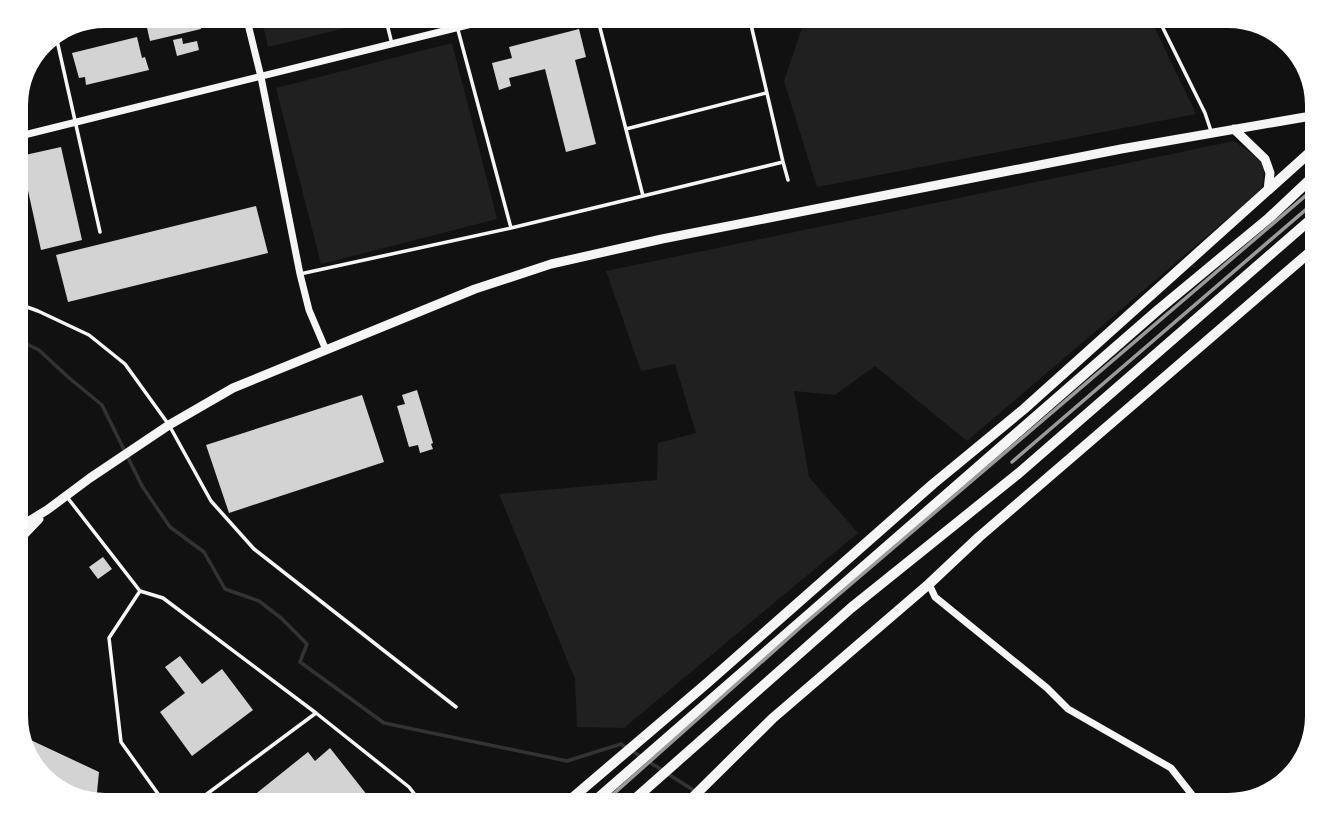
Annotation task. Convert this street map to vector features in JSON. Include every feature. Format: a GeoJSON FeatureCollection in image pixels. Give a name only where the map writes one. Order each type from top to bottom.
{"type":"FeatureCollection","features":[{"type":"Feature","properties":{"kind":"main road"},"geometry":{"type":"LineString","coordinates":[[577,793],[1045,390],[1305,157]]}},
{"type":"Feature","properties":{"kind":"main road"},"geometry":{"type":"LineString","coordinates":[[604,793],[1305,184]]}},
{"type":"Feature","properties":{"kind":"main road"},"geometry":{"type":"LineString","coordinates":[[642,793],[851,608],[1019,473],[1305,224]]}},
{"type":"Feature","properties":{"kind":"main road"},"geometry":{"type":"LineString","coordinates":[[697,793],[773,718],[1305,256]]}},
{"type":"Feature","properties":{"kind":"main road"},"geometry":{"type":"LineString","coordinates":[[1045,390],[1103,358]]}},
{"type":"Feature","properties":{"kind":"street"},"geometry":{"type":"LineString","coordinates":[[249,28],[300,274],[309,310],[326,351]]}},
{"type":"Feature","properties":{"kind":"street"},"geometry":{"type":"LineString","coordinates":[[28,134],[453,28]]}},
{"type":"Feature","properties":{"kind":"street"},"geometry":{"type":"LineString","coordinates":[[28,522],[166,428],[233,388],[475,289],[551,264],[662,239],[1121,149],[1305,117]]}},
{"type":"Feature","properties":{"kind":"street"},"geometry":{"type":"LineString","coordinates":[[1234,129],[1265,159],[1270,173],[1268,190]]}},
{"type":"Feature","properties":{"kind":"street"},"geometry":{"type":"LineString","coordinates":[[28,530],[47,510]]}},
{"type":"Feature","properties":{"kind":"street"},"geometry":{"type":"LineString","coordinates":[[929,583],[935,597],[1047,688],[1068,709],[1171,768],[1191,793]]}},
{"type":"Feature","properties":{"kind":"lane"},"geometry":{"type":"LineString","coordinates":[[388,28],[392,44]]}},
{"type":"Feature","properties":{"kind":"lane"},"geometry":{"type":"LineString","coordinates":[[457,28],[511,228]]}},
{"type":"Feature","properties":{"kind":"lane"},"geometry":{"type":"LineString","coordinates":[[600,28],[643,196]]}},
{"type":"Feature","properties":{"kind":"lane"},"geometry":{"type":"LineString","coordinates":[[753,28],[788,180]]}},
{"type":"Feature","properties":{"kind":"lane"},"geometry":{"type":"LineString","coordinates":[[1163,28],[1205,113],[1211,133]]}},
{"type":"Feature","properties":{"kind":"lane"},"geometry":{"type":"LineString","coordinates":[[58,44],[100,232]]}},
{"type":"Feature","properties":{"kind":"lane"},"geometry":{"type":"LineString","coordinates":[[626,129],[767,93]]}},
{"type":"Feature","properties":{"kind":"lane"},"geometry":{"type":"LineString","coordinates":[[300,274],[511,228],[783,162]]}},
{"type":"Feature","properties":{"kind":"lane"},"geometry":{"type":"LineString","coordinates":[[28,307],[89,335],[125,364],[211,501],[254,549],[456,706]]}},
{"type":"Feature","properties":{"kind":"lane"},"geometry":{"type":"LineString","coordinates":[[66,496],[140,591],[163,598],[316,713],[414,793]]}},
{"type":"Feature","properties":{"kind":"lane"},"geometry":{"type":"LineString","coordinates":[[140,591],[109,638],[121,742],[157,793]]}},
{"type":"Feature","properties":{"kind":"lane"},"geometry":{"type":"LineString","coordinates":[[208,793],[316,713]]}},
{"type":"Feature","properties":{"kind":"shaded area"},"geometry":{"type":"Polygon","coordinates":[[[264,28],[346,28],[268,47],[264,28]]]}},
{"type":"Feature","properties":{"kind":"shaded area"},"geometry":{"type":"Polygon","coordinates":[[[802,28],[1155,28],[1196,114],[817,187],[784,81],[802,28]]]}},
{"type":"Feature","properties":{"kind":"shaded area"},"geometry":{"type":"Polygon","coordinates":[[[452,43],[497,219],[321,264],[276,88],[452,43]]]}},
{"type":"Feature","properties":{"kind":"shaded area"},"geometry":{"type":"Polygon","coordinates":[[[1234,141],[1262,161],[1262,189],[967,441],[875,366],[835,395],[794,391],[809,477],[858,533],[624,728],[577,727],[575,679],[499,494],[657,480],[658,443],[696,433],[675,364],[641,371],[606,271],[1234,141]]]}},
{"type":"Feature","properties":{"kind":"building"},"geometry":{"type":"Polygon","coordinates":[[[147,28],[201,29],[150,41],[147,28]]]}},
{"type":"Feature","properties":{"kind":"building"},"geometry":{"type":"Polygon","coordinates":[[[579,29],[586,57],[575,60],[596,144],[566,152],[545,69],[509,78],[511,86],[499,90],[492,63],[512,58],[509,47],[579,29]]]}},
{"type":"Feature","properties":{"kind":"building"},"geometry":{"type":"Polygon","coordinates":[[[137,37],[142,58],[145,57],[149,70],[86,85],[85,77],[79,78],[72,53],[137,37]]]}},
{"type":"Feature","properties":{"kind":"building"},"geometry":{"type":"Polygon","coordinates":[[[182,38],[183,44],[197,41],[199,50],[177,56],[173,40],[182,38]]]}},
{"type":"Feature","properties":{"kind":"building"},"geometry":{"type":"Polygon","coordinates":[[[61,147],[82,240],[41,250],[28,191],[28,154],[61,147]]]}},
{"type":"Feature","properties":{"kind":"building"},"geometry":{"type":"Polygon","coordinates":[[[256,206],[268,253],[68,302],[56,255],[256,206]]]}},
{"type":"Feature","properties":{"kind":"building"},"geometry":{"type":"Polygon","coordinates":[[[417,390],[433,443],[433,449],[420,453],[418,445],[409,447],[397,406],[405,404],[402,395],[417,390]]]}},
{"type":"Feature","properties":{"kind":"building"},"geometry":{"type":"Polygon","coordinates":[[[362,395],[384,462],[229,513],[206,445],[362,395]]]}},
{"type":"Feature","properties":{"kind":"building"},"geometry":{"type":"Polygon","coordinates":[[[103,557],[112,569],[98,579],[89,567],[103,557]]]}},
{"type":"Feature","properties":{"kind":"building"},"geometry":{"type":"Polygon","coordinates":[[[180,656],[202,684],[222,669],[253,710],[192,756],[160,712],[185,693],[165,667],[180,656]]]}},
{"type":"Feature","properties":{"kind":"building"},"geometry":{"type":"Polygon","coordinates":[[[32,741],[99,772],[97,792],[66,783],[47,767],[32,741]]]}},
{"type":"Feature","properties":{"kind":"building"},"geometry":{"type":"Polygon","coordinates":[[[330,748],[366,793],[257,793],[308,752],[315,761],[330,748]]]}},
{"type":"Feature","properties":{"kind":"waterway"},"geometry":{"type":"LineString","coordinates":[[28,345],[39,350],[102,405],[142,486],[170,527],[204,552],[225,589],[259,601],[281,618],[307,644],[300,662],[384,723],[567,761],[621,744],[662,770]]}},
{"type":"Feature","properties":{"kind":"waterway"},"geometry":{"type":"LineString","coordinates":[[668,774],[698,793]]}},
{"type":"Feature","properties":{"kind":"railway"},"geometry":{"type":"LineString","coordinates":[[614,793],[803,625],[1305,196]]}},
{"type":"Feature","properties":{"kind":"railway"},"geometry":{"type":"LineString","coordinates":[[1012,462],[1305,210]]}}]}
